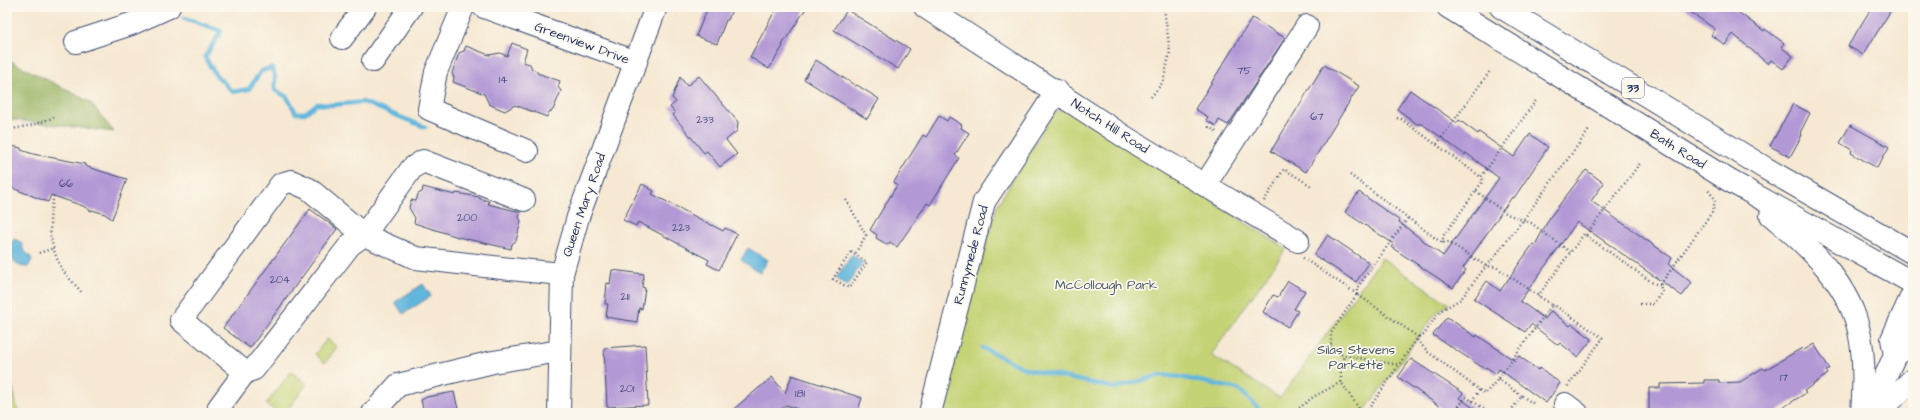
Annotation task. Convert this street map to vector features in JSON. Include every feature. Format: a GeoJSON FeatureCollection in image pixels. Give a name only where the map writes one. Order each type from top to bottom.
{"type":"FeatureCollection","features":[{"type":"Feature","properties":{"kind":"main road"},"geometry":{"type":"LineString","coordinates":[[76,42],[131,24],[169,7]]}},
{"type":"Feature","properties":{"kind":"main road"},"geometry":{"type":"LineString","coordinates":[[342,38],[365,7]]}},
{"type":"Feature","properties":{"kind":"main road"},"geometry":{"type":"LineString","coordinates":[[373,61],[411,7]]}},
{"type":"Feature","properties":{"kind":"main road"},"geometry":{"type":"LineString","coordinates":[[463,7],[436,72],[429,109],[527,151]]}},
{"type":"Feature","properties":{"kind":"main road","name":"Greenview Drive"},"geometry":{"type":"LineString","coordinates":[[484,7],[636,62]]}},
{"type":"Feature","properties":{"kind":"main road","name":"Queen Mary Road"},"geometry":{"type":"LineString","coordinates":[[558,413],[562,274],[578,217],[656,7]]}},
{"type":"Feature","properties":{"kind":"main road","name":"Notch Hill Road"},"geometry":{"type":"LineString","coordinates":[[925,7],[1128,139],[1256,215],[1301,249]]}},
{"type":"Feature","properties":{"kind":"main road","name":"Bath Road"},"geometry":{"type":"LineString","coordinates":[[1448,7],[1730,181],[1913,283]]}},
{"type":"Feature","properties":{"kind":"main road","name":"33"},"geometry":{"type":"LineString","coordinates":[[1501,7],[1765,168],[1913,253]]}},
{"type":"Feature","properties":{"kind":"main road"},"geometry":{"type":"LineString","coordinates":[[1205,185],[1307,26]]}},
{"type":"Feature","properties":{"kind":"main road","name":"Runnymede Road"},"geometry":{"type":"LineString","coordinates":[[930,413],[984,202],[1056,92]]}},
{"type":"Feature","properties":{"kind":"main road"},"geometry":{"type":"LineString","coordinates":[[221,413],[218,407],[245,372],[254,369],[350,245],[364,235],[412,168],[423,161],[524,200]]}},
{"type":"Feature","properties":{"kind":"main road"},"geometry":{"type":"LineString","coordinates":[[245,372],[181,320],[281,184],[291,181],[309,189],[364,235],[416,258],[562,274]]}},
{"type":"Feature","properties":{"kind":"main road"},"geometry":{"type":"LineString","coordinates":[[1730,181],[1798,237],[1835,278],[1846,299],[1860,336],[1864,376],[1862,413]]}},
{"type":"Feature","properties":{"kind":"main road"},"geometry":{"type":"LineString","coordinates":[[1895,354],[1892,339],[1913,293]]}},
{"type":"Feature","properties":{"kind":"main road"},"geometry":{"type":"LineString","coordinates":[[1868,413],[1895,354],[1906,347],[1913,334]]}},
{"type":"Feature","properties":{"kind":"main road"},"geometry":{"type":"LineString","coordinates":[[373,413],[398,385],[493,362],[559,351]]}},
{"type":"Feature","properties":{"kind":"main road"},"geometry":{"type":"LineString","coordinates":[[1878,413],[1913,379]]}},
{"type":"Feature","properties":{"kind":"path"},"geometry":{"type":"LineString","coordinates":[[1151,97],[1163,82],[1170,52],[1164,8]]}},
{"type":"Feature","properties":{"kind":"path"},"geometry":{"type":"LineString","coordinates":[[1437,144],[1490,70]]}},
{"type":"Feature","properties":{"kind":"path"},"geometry":{"type":"LineString","coordinates":[[1481,176],[1537,99]]}},
{"type":"Feature","properties":{"kind":"path"},"geometry":{"type":"LineString","coordinates":[[7,130],[33,125],[55,117]]}},
{"type":"Feature","properties":{"kind":"path"},"geometry":{"type":"LineString","coordinates":[[1397,118],[1401,119],[1481,176],[1483,181],[1444,235],[1442,242]]}},
{"type":"Feature","properties":{"kind":"path"},"geometry":{"type":"LineString","coordinates":[[1366,413],[1417,338],[1424,335],[1436,316],[1442,310],[1461,299],[1467,293],[1589,130]]}},
{"type":"Feature","properties":{"kind":"path"},"geometry":{"type":"LineString","coordinates":[[1538,296],[1570,252],[1584,234],[1586,235],[1641,162]]}},
{"type":"Feature","properties":{"kind":"path"},"geometry":{"type":"LineString","coordinates":[[1256,215],[1284,169],[1313,187]]}},
{"type":"Feature","properties":{"kind":"path"},"geometry":{"type":"LineString","coordinates":[[1350,175],[1442,242],[1449,242],[1486,266],[1496,267],[1602,338],[1569,402]]}},
{"type":"Feature","properties":{"kind":"path"},"geometry":{"type":"LineString","coordinates":[[1660,285],[1713,211],[1715,199],[1704,187]]}},
{"type":"Feature","properties":{"kind":"path"},"geometry":{"type":"LineString","coordinates":[[1476,191],[1507,214],[1531,222],[1570,252]]}},
{"type":"Feature","properties":{"kind":"path"},"geometry":{"type":"LineString","coordinates":[[54,196],[50,211],[49,230],[54,248],[62,269],[82,293]]}},
{"type":"Feature","properties":{"kind":"path"},"geometry":{"type":"LineString","coordinates":[[846,200],[866,235],[855,254]]}},
{"type":"Feature","properties":{"kind":"path"},"geometry":{"type":"LineString","coordinates":[[1399,365],[1345,355],[1331,347],[1331,333],[1357,294],[1357,288],[1408,218]]}},
{"type":"Feature","properties":{"kind":"path"},"geometry":{"type":"LineString","coordinates":[[1586,235],[1653,283],[1660,285]]}},
{"type":"Feature","properties":{"kind":"path"},"geometry":{"type":"LineString","coordinates":[[39,253],[54,248]]}},
{"type":"Feature","properties":{"kind":"path"},"geometry":{"type":"LineString","coordinates":[[1301,249],[1357,294],[1417,338],[1420,345],[1428,352],[1485,394],[1498,380],[1552,305]]}},
{"type":"Feature","properties":{"kind":"path"},"geometry":{"type":"LineString","coordinates":[[851,252],[855,254],[866,262],[849,288],[833,279],[851,252]]}},
{"type":"Feature","properties":{"kind":"path"},"geometry":{"type":"LineString","coordinates":[[1640,304],[1653,304],[1662,292],[1660,285]]}},
{"type":"Feature","properties":{"kind":"path"},"geometry":{"type":"LineString","coordinates":[[1345,355],[1341,362],[1341,382],[1362,413]]}},
{"type":"Feature","properties":{"kind":"path"},"geometry":{"type":"LineString","coordinates":[[1498,380],[1534,404]]}},
{"type":"Feature","properties":{"kind":"path"},"geometry":{"type":"LineString","coordinates":[[1293,413],[1313,397],[1341,382]]}},
{"type":"Feature","properties":{"kind":"path"},"geometry":{"type":"LineString","coordinates":[[1472,401],[1479,390]]}},
{"type":"Feature","properties":{"kind":"path"},"geometry":{"type":"LineString","coordinates":[[1509,413],[1522,396]]}},
{"type":"Feature","properties":{"kind":"path"},"geometry":{"type":"LineString","coordinates":[[1454,413],[1466,397],[1491,413]]}},
{"type":"Feature","properties":{"kind":"path"},"geometry":{"type":"LineString","coordinates":[[1526,413],[1528,411],[1530,413]]}},
{"type":"Feature","properties":{"kind":"green space"},"geometry":{"type":"Polygon","coordinates":[[[7,59],[90,102],[114,132],[7,119],[7,59]]]}},
{"type":"Feature","properties":{"kind":"green space","name":"McCollough Park"},"geometry":{"type":"Polygon","coordinates":[[[1063,109],[1070,110],[1286,249],[1211,355],[1280,398],[1382,258],[1449,304],[1436,313],[1363,413],[939,413],[997,206],[1052,115],[1063,109]]]}},
{"type":"Feature","properties":{"kind":"green space"},"geometry":{"type":"Polygon","coordinates":[[[327,339],[337,347],[325,363],[315,354],[327,339]]]}},
{"type":"Feature","properties":{"kind":"green space"},"geometry":{"type":"Polygon","coordinates":[[[7,362],[18,413],[7,413],[7,362]]]}},
{"type":"Feature","properties":{"kind":"green space"},"geometry":{"type":"Polygon","coordinates":[[[291,372],[307,384],[285,413],[277,413],[266,404],[291,372]]]}},
{"type":"Feature","properties":{"kind":"water"},"geometry":{"type":"Polygon","coordinates":[[[14,239],[21,242],[24,251],[32,260],[28,267],[19,266],[10,253],[8,245],[14,239]]]}},
{"type":"Feature","properties":{"kind":"water"},"geometry":{"type":"Polygon","coordinates":[[[748,248],[768,260],[760,273],[741,260],[748,248]]]}},
{"type":"Feature","properties":{"kind":"water"},"geometry":{"type":"Polygon","coordinates":[[[852,255],[863,262],[847,286],[836,278],[852,255]]]}},
{"type":"Feature","properties":{"kind":"water"},"geometry":{"type":"Polygon","coordinates":[[[423,284],[431,296],[403,314],[395,302],[423,284]]]}},
{"type":"Feature","properties":{"kind":"building"},"geometry":{"type":"Polygon","coordinates":[[[708,7],[733,7],[728,20],[726,20],[717,44],[696,36],[708,7]]]}},
{"type":"Feature","properties":{"kind":"building"},"geometry":{"type":"Polygon","coordinates":[[[777,7],[807,7],[782,45],[783,46],[769,69],[750,57],[777,7]]]}},
{"type":"Feature","properties":{"kind":"building"},"geometry":{"type":"Polygon","coordinates":[[[1683,7],[1731,7],[1764,31],[1765,29],[1784,43],[1781,47],[1793,56],[1783,69],[1771,60],[1768,64],[1733,34],[1725,45],[1711,35],[1715,29],[1683,7]]]}},
{"type":"Feature","properties":{"kind":"building"},"geometry":{"type":"Polygon","coordinates":[[[1872,7],[1893,7],[1863,55],[1848,46],[1872,7]]]}},
{"type":"Feature","properties":{"kind":"building"},"geometry":{"type":"Polygon","coordinates":[[[847,10],[910,49],[898,69],[834,30],[847,10]]]}},
{"type":"Feature","properties":{"kind":"building"},"geometry":{"type":"Polygon","coordinates":[[[1252,18],[1285,38],[1228,125],[1219,120],[1216,126],[1206,120],[1208,117],[1195,109],[1252,18]]]}},
{"type":"Feature","properties":{"kind":"building"},"geometry":{"type":"Polygon","coordinates":[[[512,43],[527,49],[523,62],[530,64],[532,69],[537,71],[537,73],[560,81],[558,87],[561,91],[553,110],[548,113],[547,117],[515,105],[505,111],[489,104],[484,94],[453,82],[454,78],[452,73],[459,53],[464,51],[466,46],[489,55],[500,53],[507,56],[512,43]]]}},
{"type":"Feature","properties":{"kind":"building"},"geometry":{"type":"Polygon","coordinates":[[[816,60],[879,99],[867,119],[804,79],[816,60]]]}},
{"type":"Feature","properties":{"kind":"building"},"geometry":{"type":"Polygon","coordinates":[[[1324,65],[1359,86],[1306,172],[1271,151],[1324,65]]]}},
{"type":"Feature","properties":{"kind":"building"},"geometry":{"type":"Polygon","coordinates":[[[699,76],[738,122],[737,131],[726,140],[737,154],[720,167],[707,151],[704,153],[673,115],[675,113],[670,107],[676,102],[672,98],[680,77],[687,86],[699,76]]]}},
{"type":"Feature","properties":{"kind":"building"},"geometry":{"type":"Polygon","coordinates":[[[1410,90],[1457,123],[1459,120],[1478,134],[1479,132],[1514,157],[1530,134],[1548,147],[1514,198],[1512,197],[1463,268],[1466,270],[1453,288],[1391,247],[1394,244],[1345,212],[1359,192],[1400,221],[1399,222],[1443,256],[1499,178],[1466,153],[1465,155],[1422,124],[1417,124],[1397,109],[1410,90]]]}},
{"type":"Feature","properties":{"kind":"building"},"geometry":{"type":"Polygon","coordinates":[[[1793,104],[1810,113],[1800,133],[1802,135],[1790,157],[1770,146],[1793,104]]]}},
{"type":"Feature","properties":{"kind":"building"},"geometry":{"type":"Polygon","coordinates":[[[939,116],[947,121],[949,117],[962,125],[961,128],[969,133],[955,155],[959,158],[930,205],[927,203],[897,247],[890,242],[888,245],[876,238],[877,235],[870,230],[897,185],[894,182],[923,135],[926,137],[939,116]]]}},
{"type":"Feature","properties":{"kind":"building"},"geometry":{"type":"Polygon","coordinates":[[[1850,125],[1889,147],[1877,168],[1851,153],[1852,150],[1840,143],[1850,125]]]}},
{"type":"Feature","properties":{"kind":"building"},"geometry":{"type":"Polygon","coordinates":[[[7,145],[21,148],[21,150],[33,154],[85,164],[85,166],[127,179],[112,219],[105,214],[91,211],[83,206],[51,195],[48,202],[7,186],[7,145]]]}},
{"type":"Feature","properties":{"kind":"building"},"geometry":{"type":"Polygon","coordinates":[[[1586,170],[1604,183],[1591,201],[1672,258],[1668,264],[1692,283],[1682,296],[1577,222],[1520,301],[1545,319],[1551,311],[1570,326],[1572,324],[1592,339],[1578,357],[1560,343],[1558,345],[1531,324],[1525,332],[1474,299],[1487,281],[1500,291],[1533,244],[1535,245],[1550,217],[1586,170]]]}},
{"type":"Feature","properties":{"kind":"building"},"geometry":{"type":"Polygon","coordinates":[[[642,184],[654,191],[652,194],[723,231],[725,228],[737,234],[719,270],[707,264],[709,260],[638,222],[636,226],[623,220],[642,184]]]}},
{"type":"Feature","properties":{"kind":"building"},"geometry":{"type":"Polygon","coordinates":[[[423,187],[455,195],[456,193],[479,197],[480,199],[489,201],[488,204],[520,212],[519,217],[521,221],[516,241],[512,244],[511,249],[458,237],[414,223],[415,218],[409,208],[411,200],[416,201],[418,194],[422,192],[423,187]]]}},
{"type":"Feature","properties":{"kind":"building"},"geometry":{"type":"Polygon","coordinates":[[[310,209],[337,229],[250,348],[223,328],[310,209]]]}},
{"type":"Feature","properties":{"kind":"building"},"geometry":{"type":"Polygon","coordinates":[[[1328,235],[1369,263],[1356,282],[1314,255],[1328,235]]]}},
{"type":"Feature","properties":{"kind":"building"},"geometry":{"type":"Polygon","coordinates":[[[612,270],[644,274],[642,287],[645,288],[642,309],[639,308],[637,322],[606,317],[608,304],[605,304],[607,283],[610,284],[612,270]]]}},
{"type":"Feature","properties":{"kind":"building"},"geometry":{"type":"Polygon","coordinates":[[[1288,281],[1305,291],[1294,309],[1298,311],[1288,327],[1263,312],[1273,295],[1278,297],[1288,281]]]}},
{"type":"Feature","properties":{"kind":"building"},"geometry":{"type":"Polygon","coordinates":[[[1447,317],[1515,361],[1519,356],[1538,370],[1540,368],[1560,383],[1546,403],[1499,369],[1496,374],[1486,367],[1485,369],[1433,335],[1447,317]]]}},
{"type":"Feature","properties":{"kind":"building"},"geometry":{"type":"Polygon","coordinates":[[[1814,344],[1830,369],[1826,371],[1828,374],[1804,391],[1806,393],[1774,413],[1649,413],[1649,388],[1660,388],[1660,384],[1704,383],[1704,380],[1719,380],[1719,383],[1740,382],[1763,368],[1765,370],[1802,348],[1804,350],[1814,344]]]}},
{"type":"Feature","properties":{"kind":"building"},"geometry":{"type":"Polygon","coordinates":[[[645,345],[648,405],[607,407],[604,348],[645,345]]]}},
{"type":"Feature","properties":{"kind":"building"},"geometry":{"type":"Polygon","coordinates":[[[1411,359],[1463,393],[1459,398],[1481,413],[1449,413],[1398,377],[1411,359]]]}},
{"type":"Feature","properties":{"kind":"building"},"geometry":{"type":"Polygon","coordinates":[[[792,375],[862,398],[857,413],[809,413],[786,405],[777,413],[729,413],[772,377],[785,393],[792,375]]]}},
{"type":"Feature","properties":{"kind":"building"},"geometry":{"type":"Polygon","coordinates":[[[454,392],[459,413],[424,413],[421,400],[427,397],[454,392]]]}},
{"type":"Feature","properties":{"kind":"waterway"},"geometry":{"type":"LineString","coordinates":[[185,18],[221,31],[205,57],[215,74],[233,92],[249,89],[261,71],[272,68],[275,76],[275,90],[287,97],[296,113],[305,113],[317,104],[332,105],[363,102],[425,127]]}},
{"type":"Feature","properties":{"kind":"waterway"},"geometry":{"type":"LineString","coordinates":[[983,348],[1026,369],[1115,388],[1161,375],[1180,377],[1238,389],[1256,406],[1261,413]]}},
{"type":"Feature","properties":{"kind":"park label","name":"Silas Stevens Parkette"},"geometry":{"type":"Point","coordinates":[1356,358]}}]}
